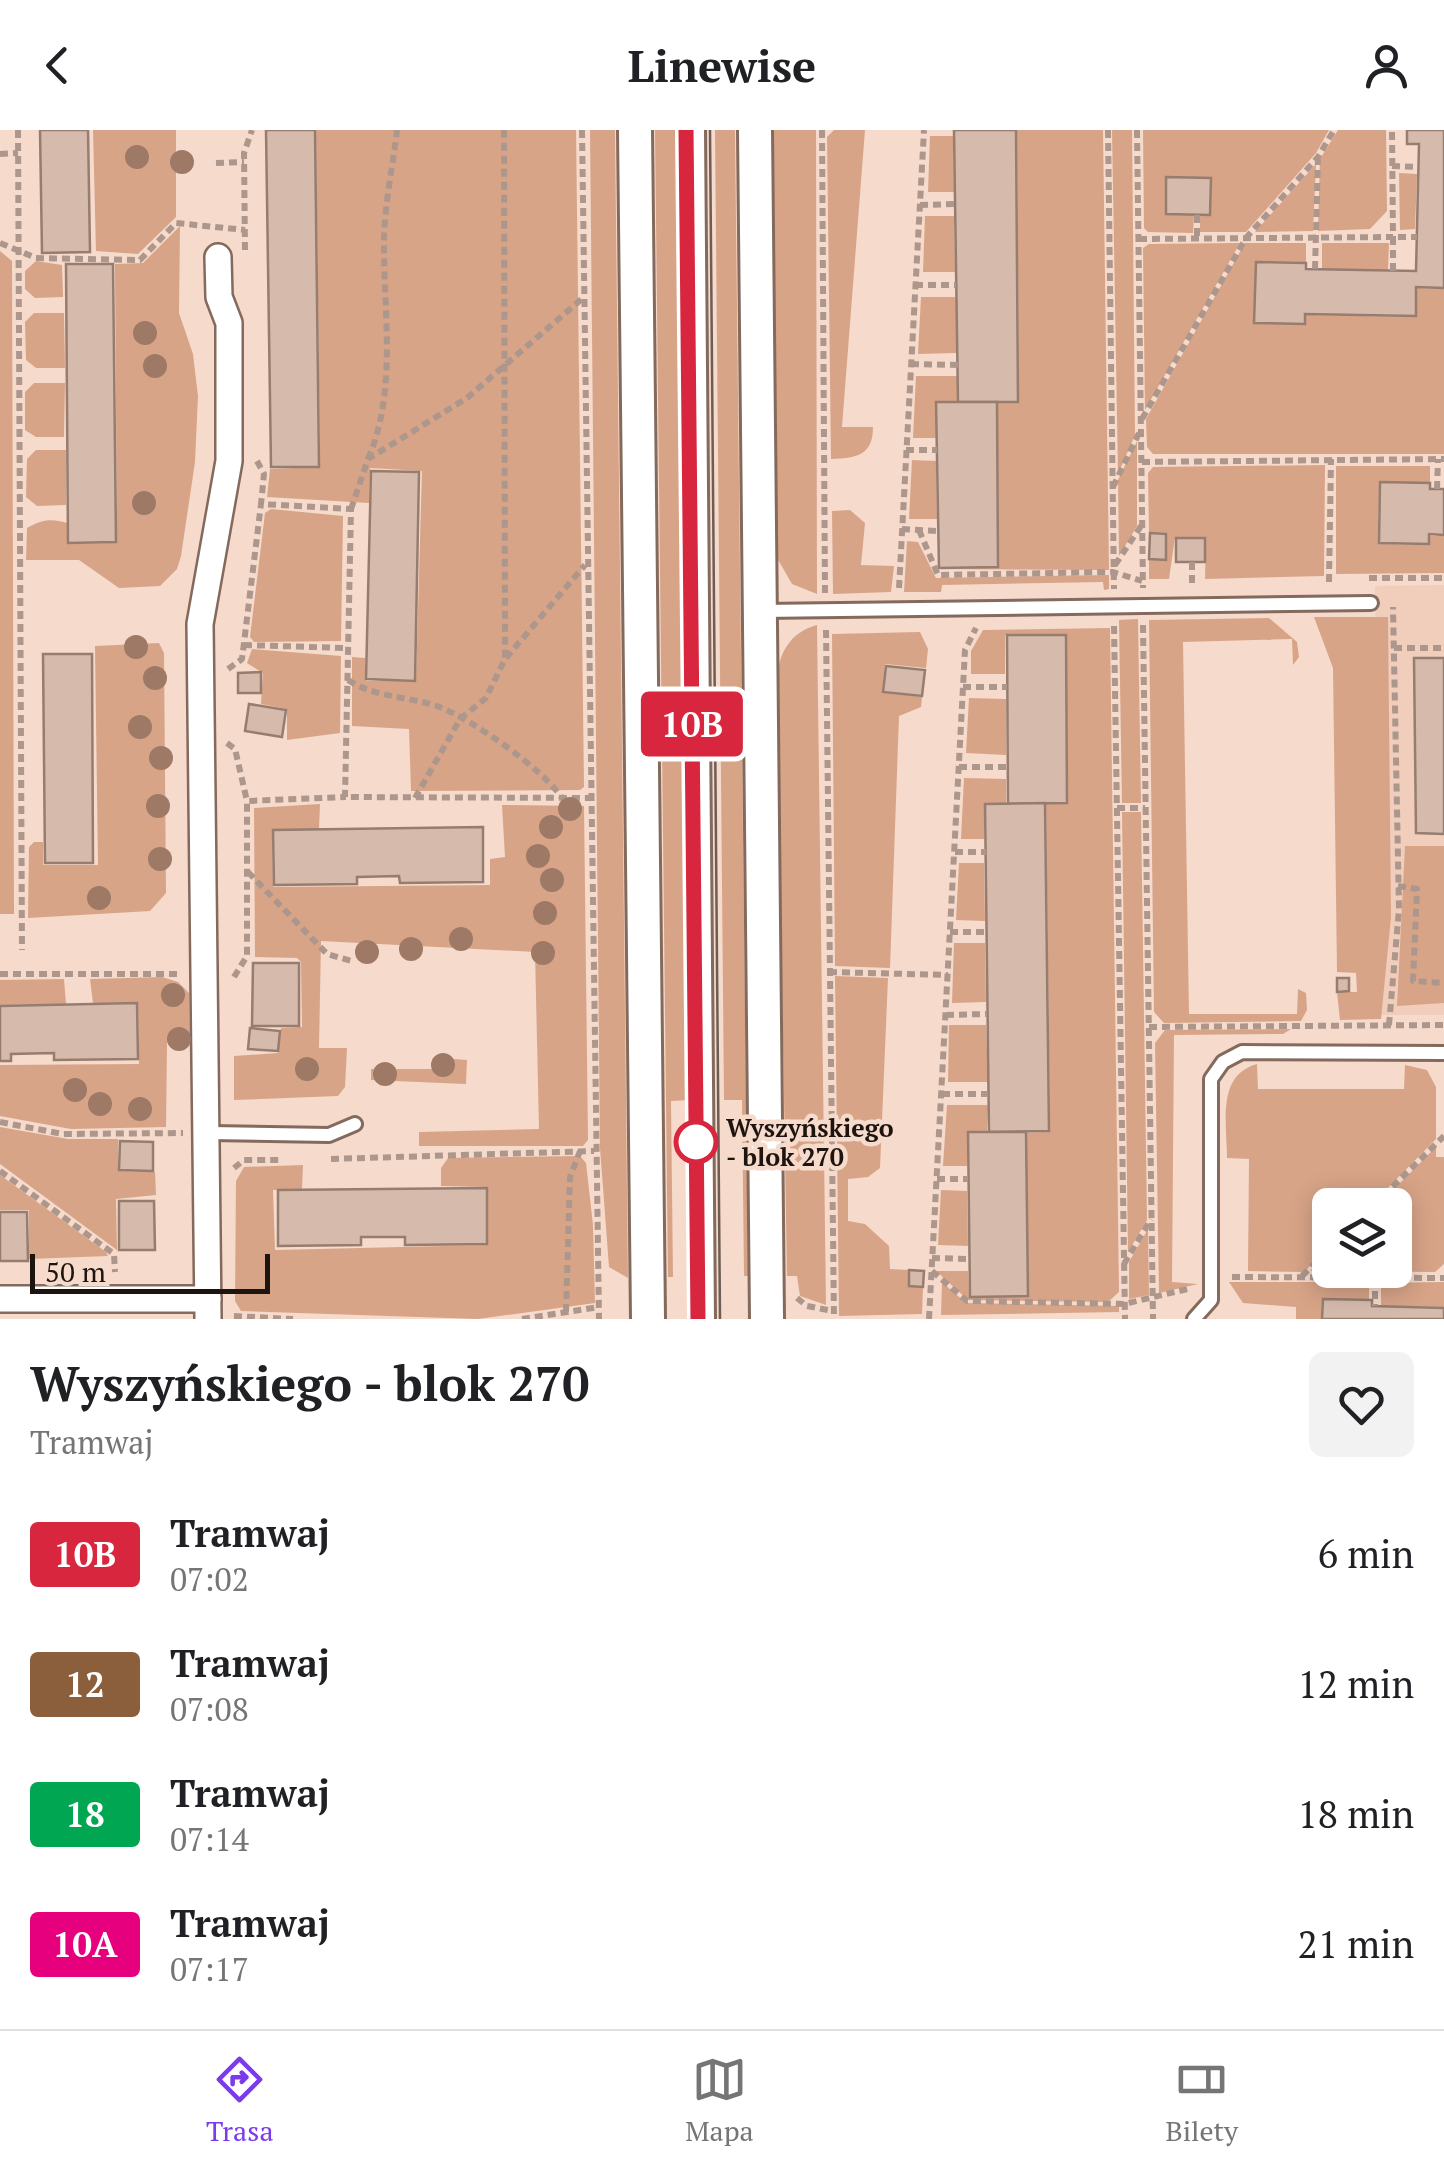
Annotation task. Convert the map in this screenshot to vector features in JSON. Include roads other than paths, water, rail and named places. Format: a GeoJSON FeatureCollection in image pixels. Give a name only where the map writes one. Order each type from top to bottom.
{"type":"FeatureCollection","features":[{"type":"Feature","properties":{"kind":"street"},"geometry":{"type":"LineString","coordinates":[[635,130],[648,1319]]}},
{"type":"Feature","properties":{"kind":"street"},"geometry":{"type":"LineString","coordinates":[[755,130],[767,1319]]}},
{"type":"Feature","properties":{"kind":"street"},"geometry":{"type":"LineString","coordinates":[[0,1299],[116,1298],[208,1309],[220,1133],[205,976],[200,624],[229,460],[228,323],[219,298],[218,257]]}},
{"type":"Feature","properties":{"kind":"lane"},"geometry":{"type":"LineString","coordinates":[[698,130],[708,1319]]}},
{"type":"Feature","properties":{"kind":"lane"},"geometry":{"type":"LineString","coordinates":[[759,611],[1371,604]]}},
{"type":"Feature","properties":{"kind":"lane"},"geometry":{"type":"LineString","coordinates":[[1194,1319],[1211,1300],[1211,1080],[1223,1062],[1242,1052],[1444,1053]]}},
{"type":"Feature","properties":{"kind":"lane"},"geometry":{"type":"LineString","coordinates":[[220,1133],[329,1135],[355,1124]]}},
{"type":"Feature","properties":{"kind":"tram line"},"geometry":{"type":"LineString","coordinates":[[686,130],[698,1319]]}},
{"type":"Feature","properties":{"kind":"tram line","name":"10B"},"geometry":{"type":"LineString","coordinates":[[686,130],[698,1319]]}},
{"type":"Feature","properties":{"kind":"tram line"},"geometry":{"type":"LineString","coordinates":[[710,130],[720,1319]]}},
{"type":"Feature","properties":{"kind":"place","name":"Wyszyńskiego - blok 270"},"geometry":{"type":"Point","coordinates":[696,1142]}}]}
